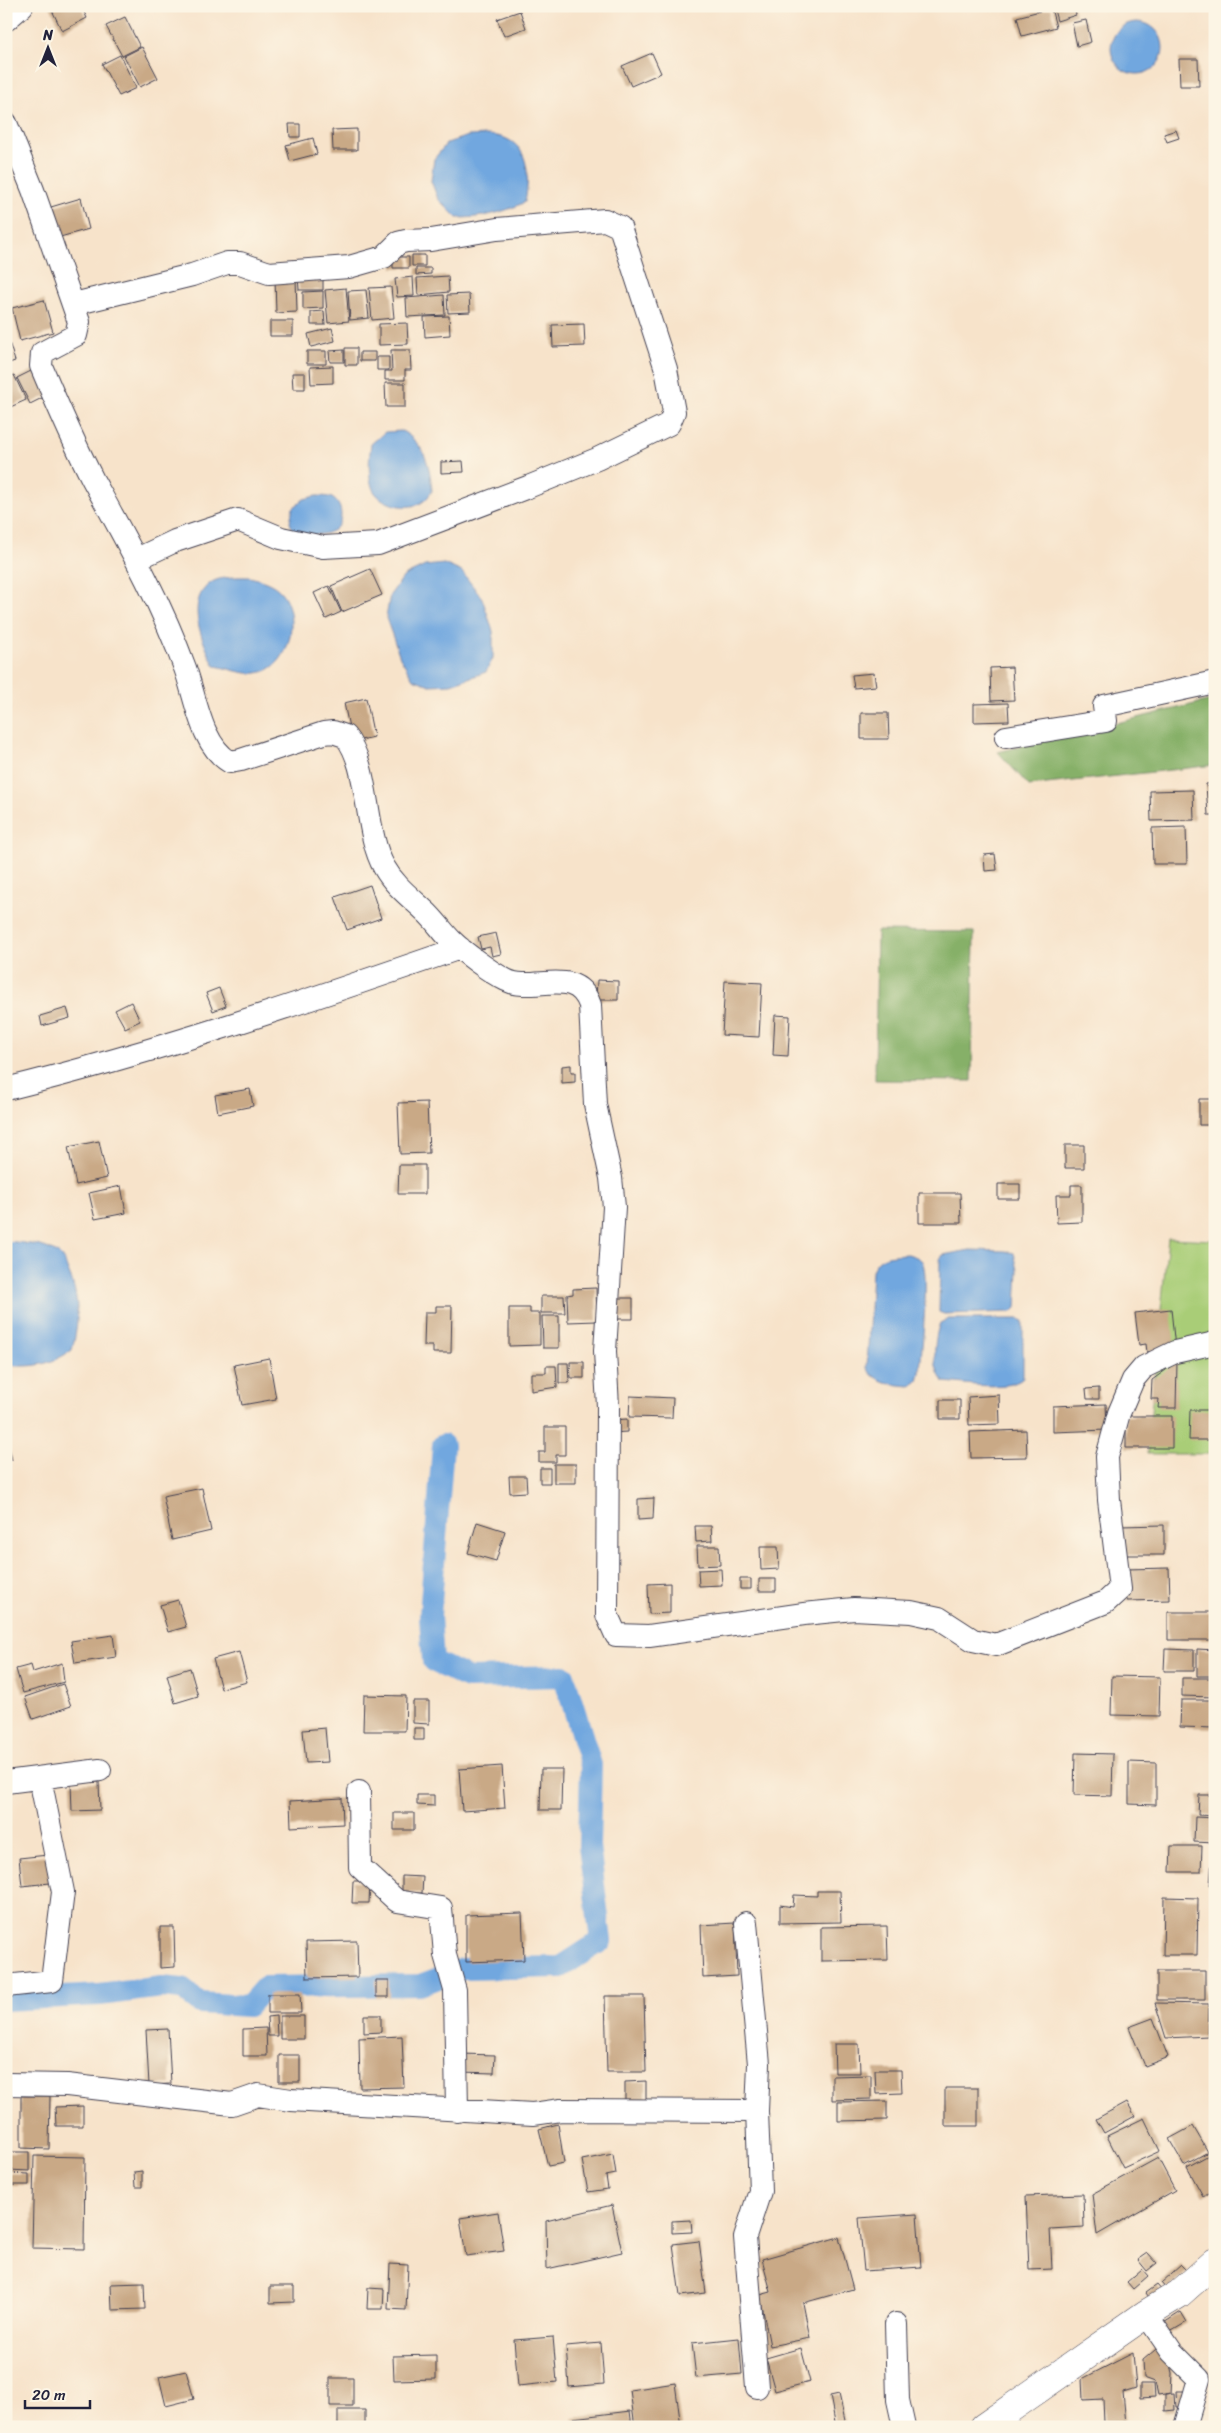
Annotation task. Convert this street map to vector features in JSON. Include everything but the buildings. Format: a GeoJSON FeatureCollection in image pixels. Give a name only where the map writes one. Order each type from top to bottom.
{"type":"FeatureCollection","features":[{"type":"Feature","properties":{"kind":"highway"},"geometry":{"type":"LineString","coordinates":[[984,2427],[1146,2314],[1179,2294],[1215,2262]]}},
{"type":"Feature","properties":{"kind":"street"},"geometry":{"type":"LineString","coordinates":[[6,123],[74,304],[79,322],[76,335],[42,353],[40,362],[92,478],[138,559],[165,616],[209,738],[222,758],[230,762],[241,760],[324,733],[333,732],[345,736],[356,757],[374,836],[383,866],[400,890],[427,912],[460,948],[506,981],[574,985],[584,992],[590,1004],[595,1104],[611,1178],[614,1207],[605,1352],[608,1407],[607,1615],[616,1635],[649,1636],[804,1614],[854,1609],[910,1612],[939,1618],[973,1640],[996,1645],[1106,1602],[1120,1589],[1109,1500],[1107,1457],[1119,1413],[1133,1380],[1144,1367],[1175,1352],[1215,1343]]}},
{"type":"Feature","properties":{"kind":"street"},"geometry":{"type":"LineString","coordinates":[[74,304],[192,275],[228,263],[240,263],[269,273],[349,267],[384,257],[398,243],[406,241],[431,240],[506,228],[605,220],[620,226],[666,368],[674,412],[669,424],[597,459],[415,531],[378,544],[323,547],[281,538],[238,520],[175,541],[138,559]]}},
{"type":"Feature","properties":{"kind":"street"},"geometry":{"type":"LineString","coordinates":[[1006,737],[1106,720],[1104,706],[1215,682]]}},
{"type":"Feature","properties":{"kind":"street"},"geometry":{"type":"LineString","coordinates":[[6,1089],[87,1068],[293,1006],[460,948]]}},
{"type":"Feature","properties":{"kind":"street"},"geometry":{"type":"LineString","coordinates":[[6,1782],[100,1770]]}},
{"type":"Feature","properties":{"kind":"street"},"geometry":{"type":"LineString","coordinates":[[6,1986],[52,1981],[64,1892],[40,1778]]}},
{"type":"Feature","properties":{"kind":"street"},"geometry":{"type":"LineString","coordinates":[[358,1792],[360,1867],[397,1901],[440,1908],[445,1955],[456,1990],[458,2111]]}},
{"type":"Feature","properties":{"kind":"street"},"geometry":{"type":"LineString","coordinates":[[746,1923],[758,2064],[757,2111],[760,2191],[745,2237],[756,2387]]}},
{"type":"Feature","properties":{"kind":"street"},"geometry":{"type":"LineString","coordinates":[[6,2084],[67,2086],[232,2104],[258,2096],[291,2100],[458,2111],[533,2114],[561,2110],[757,2111]]}},
{"type":"Feature","properties":{"kind":"street"},"geometry":{"type":"LineString","coordinates":[[1146,2314],[1172,2352],[1199,2380],[1185,2427]]}},
{"type":"Feature","properties":{"kind":"street"},"geometry":{"type":"LineString","coordinates":[[896,2324],[898,2400],[904,2427]]}},
{"type":"Feature","properties":{"kind":"green space"},"geometry":{"type":"Polygon","coordinates":[[[1215,699],[1215,765],[1029,786],[998,752],[1215,699]]]}},
{"type":"Feature","properties":{"kind":"green space"},"geometry":{"type":"Polygon","coordinates":[[[877,931],[974,932],[972,1081],[875,1080],[877,931]]]}},
{"type":"Feature","properties":{"kind":"green space"},"geometry":{"type":"Polygon","coordinates":[[[1168,1238],[1215,1240],[1215,1454],[1147,1454],[1168,1238]]]}},
{"type":"Feature","properties":{"kind":"water"},"geometry":{"type":"Polygon","coordinates":[[[1132,22],[1142,22],[1151,26],[1159,34],[1163,48],[1159,62],[1151,70],[1142,74],[1132,74],[1123,70],[1115,62],[1111,53],[1111,43],[1115,34],[1123,26],[1132,22]]]}},
{"type":"Feature","properties":{"kind":"water"},"geometry":{"type":"Polygon","coordinates":[[[468,136],[496,136],[507,139],[516,145],[525,161],[527,171],[525,202],[492,214],[457,218],[438,199],[431,181],[434,159],[447,143],[468,136]]]}},
{"type":"Feature","properties":{"kind":"water"},"geometry":{"type":"Polygon","coordinates":[[[402,431],[410,436],[421,449],[428,464],[431,481],[432,491],[427,498],[419,504],[412,506],[396,505],[381,498],[375,493],[370,477],[369,460],[371,444],[385,432],[402,431]]]}},
{"type":"Feature","properties":{"kind":"water"},"geometry":{"type":"Polygon","coordinates":[[[316,496],[330,497],[336,501],[341,515],[339,524],[332,531],[323,534],[293,532],[290,522],[293,508],[304,499],[316,496]]]}},
{"type":"Feature","properties":{"kind":"water"},"geometry":{"type":"Polygon","coordinates":[[[444,564],[462,572],[482,598],[493,631],[493,658],[486,672],[451,684],[430,685],[413,679],[400,657],[386,618],[390,595],[404,576],[425,566],[444,564]]]}},
{"type":"Feature","properties":{"kind":"water"},"geometry":{"type":"Polygon","coordinates":[[[250,577],[271,584],[281,592],[287,602],[291,626],[285,651],[278,662],[269,669],[257,673],[241,672],[215,666],[201,634],[197,611],[203,590],[212,582],[226,578],[250,577]]]}},
{"type":"Feature","properties":{"kind":"water"},"geometry":{"type":"Polygon","coordinates":[[[6,1241],[36,1245],[57,1253],[64,1260],[72,1281],[75,1291],[77,1320],[72,1350],[49,1362],[33,1366],[6,1365],[6,1241]]]}},
{"type":"Feature","properties":{"kind":"water"},"geometry":{"type":"Polygon","coordinates":[[[970,1250],[1014,1253],[1018,1270],[1016,1308],[1012,1312],[944,1314],[939,1312],[940,1259],[943,1255],[970,1250]]]}},
{"type":"Feature","properties":{"kind":"water"},"geometry":{"type":"Polygon","coordinates":[[[908,1254],[922,1261],[925,1282],[920,1373],[918,1380],[911,1386],[892,1384],[880,1380],[867,1368],[872,1271],[878,1261],[886,1256],[908,1254]]]}},
{"type":"Feature","properties":{"kind":"water"},"geometry":{"type":"Polygon","coordinates":[[[948,1319],[1020,1319],[1023,1321],[1023,1378],[1007,1385],[997,1386],[944,1382],[935,1362],[935,1345],[940,1323],[948,1319]]]}},
{"type":"Feature","properties":{"kind":"waterway"},"geometry":{"type":"LineString","coordinates":[[6,2000],[100,1995],[161,1987],[182,1989],[200,2003],[248,2006],[265,1987],[420,1985],[463,1969],[561,1967],[601,1941],[589,1846],[591,1765],[564,1676],[468,1678],[433,1661],[430,1616],[443,1445]]}}]}
